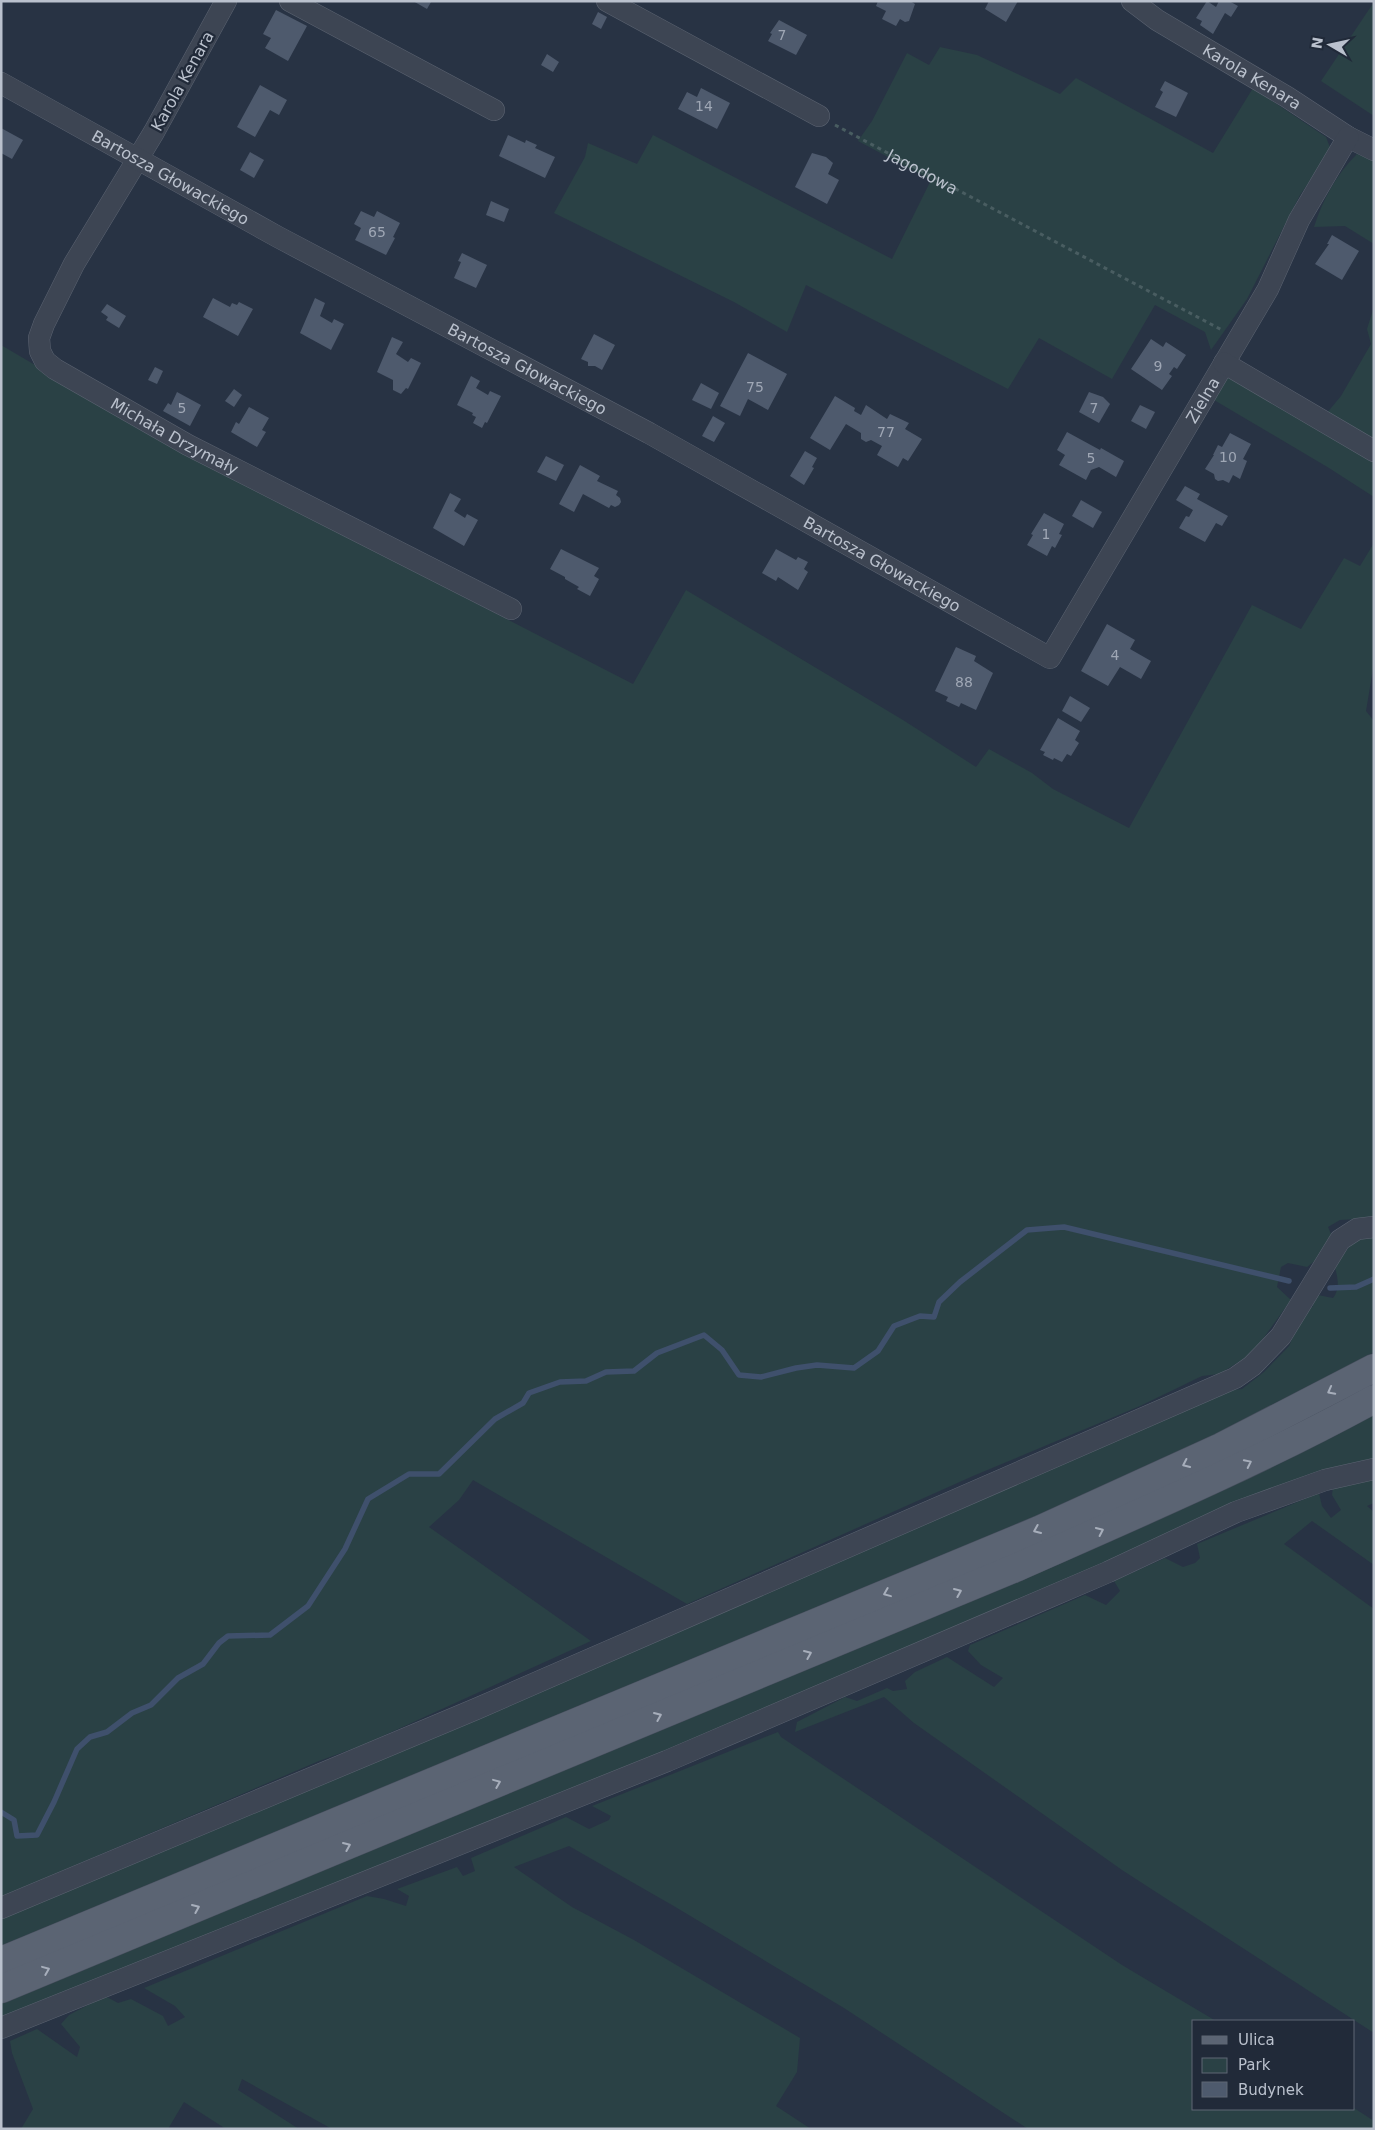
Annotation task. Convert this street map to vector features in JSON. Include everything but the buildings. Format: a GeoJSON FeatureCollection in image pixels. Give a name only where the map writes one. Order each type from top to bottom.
{"type":"FeatureCollection","features":[{"type":"Feature","properties":{"kind":"main road"},"geometry":{"type":"LineString","coordinates":[[1,1961],[1039,1530],[1221,1447],[1374,1368]]}},
{"type":"Feature","properties":{"kind":"main road"},"geometry":{"type":"LineString","coordinates":[[1,1989],[1013,1569],[1180,1496],[1374,1399]]}},
{"type":"Feature","properties":{"kind":"street","name":"Karola Kenara"},"geometry":{"type":"LineString","coordinates":[[138,160],[226,1]]}},
{"type":"Feature","properties":{"kind":"street"},"geometry":{"type":"LineString","coordinates":[[290,1],[494,110]]}},
{"type":"Feature","properties":{"kind":"street"},"geometry":{"type":"LineString","coordinates":[[607,1],[819,116]]}},
{"type":"Feature","properties":{"kind":"street","name":"Karola Kenara"},"geometry":{"type":"LineString","coordinates":[[1134,2],[1157,20],[1287,97],[1348,137],[1374,150]]}},
{"type":"Feature","properties":{"kind":"street","name":"Bartosza Głowackiego"},"geometry":{"type":"LineString","coordinates":[[1,83],[278,237],[649,433],[1050,658]]}},
{"type":"Feature","properties":{"kind":"street","name":"Zielna"},"geometry":{"type":"LineString","coordinates":[[1050,658],[1268,289],[1299,220],[1348,137]]}},
{"type":"Feature","properties":{"kind":"street","name":"Michała Drzymały"},"geometry":{"type":"LineString","coordinates":[[138,160],[74,264],[44,324],[39,338],[40,351],[45,361],[55,369],[188,444],[511,610]]}},
{"type":"Feature","properties":{"kind":"street"},"geometry":{"type":"LineString","coordinates":[[1224,362],[1374,451]]}},
{"type":"Feature","properties":{"kind":"street"},"geometry":{"type":"LineString","coordinates":[[1,1908],[476,1709],[1235,1378],[1259,1360],[1281,1336],[1340,1240],[1357,1229],[1374,1227]]}},
{"type":"Feature","properties":{"kind":"street"},"geometry":{"type":"LineString","coordinates":[[1,2028],[667,1761],[1108,1572],[1236,1512],[1325,1480],[1374,1470]]}},
{"type":"Feature","properties":{"kind":"path","name":"Jagodowa"},"geometry":{"type":"LineString","coordinates":[[819,116],[1238,339]]}},
{"type":"Feature","properties":{"kind":"green space"},"geometry":{"type":"Polygon","coordinates":[[[1374,2],[1374,116],[1321,81],[1374,2]]]}},
{"type":"Feature","properties":{"kind":"green space"},"geometry":{"type":"Polygon","coordinates":[[[940,47],[977,55],[1060,94],[1076,78],[1213,153],[1253,88],[1326,137],[1331,150],[1300,195],[1247,299],[1211,350],[1205,332],[1155,305],[1112,379],[1039,338],[1008,389],[806,285],[787,332],[734,302],[554,213],[585,157],[588,143],[637,164],[653,135],[892,259],[931,180],[858,141],[872,121],[907,53],[929,65],[940,47]]]}},
{"type":"Feature","properties":{"kind":"green space"},"geometry":{"type":"Polygon","coordinates":[[[1357,154],[1374,160],[1374,244],[1345,226],[1314,227],[1331,188],[1357,154]]]}},
{"type":"Feature","properties":{"kind":"green space"},"geometry":{"type":"Polygon","coordinates":[[[1374,307],[1374,497],[1214,400],[1238,361],[1321,420],[1341,396],[1371,344],[1367,329],[1374,307]]]}},
{"type":"Feature","properties":{"kind":"green space"},"geometry":{"type":"Polygon","coordinates":[[[1,345],[190,456],[633,684],[686,590],[903,720],[976,767],[989,749],[1032,773],[1053,789],[1129,828],[1252,605],[1301,629],[1344,558],[1360,566],[1374,543],[1374,663],[1366,711],[1374,721],[1374,1218],[1340,1220],[1328,1227],[1332,1236],[1316,1260],[1307,1267],[1288,1263],[1281,1267],[1277,1287],[1291,1300],[1252,1354],[1219,1374],[1202,1376],[1140,1406],[973,1476],[687,1604],[473,1480],[459,1500],[429,1527],[591,1641],[363,1745],[319,1761],[1,1897],[1,345]]]}},
{"type":"Feature","properties":{"kind":"green space"},"geometry":{"type":"Polygon","coordinates":[[[1374,1234],[1374,1352],[1258,1417],[1146,1471],[1,1950],[1,1915],[1223,1391],[1242,1389],[1264,1372],[1289,1346],[1307,1305],[1313,1307],[1312,1302],[1318,1295],[1333,1298],[1338,1287],[1335,1268],[1350,1246],[1360,1238],[1374,1234]]]}},
{"type":"Feature","properties":{"kind":"green space"},"geometry":{"type":"Polygon","coordinates":[[[1374,1411],[1374,1461],[750,1718],[1,2019],[1,2000],[1374,1411]]]}},
{"type":"Feature","properties":{"kind":"green space"},"geometry":{"type":"Polygon","coordinates":[[[1374,1476],[1374,1503],[1367,1506],[1374,1512],[1374,1565],[1312,1521],[1284,1544],[1374,1609],[1374,2033],[1122,1870],[914,1723],[884,1697],[795,1732],[797,1722],[845,1697],[857,1701],[887,1688],[893,1691],[907,1689],[905,1681],[915,1672],[947,1657],[994,1687],[1003,1678],[981,1665],[968,1651],[970,1645],[1085,1595],[1106,1605],[1120,1591],[1114,1581],[1165,1558],[1183,1567],[1195,1563],[1200,1558],[1197,1544],[1319,1493],[1322,1506],[1331,1518],[1341,1510],[1332,1495],[1333,1486],[1374,1476]]]}},
{"type":"Feature","properties":{"kind":"green space"},"geometry":{"type":"Polygon","coordinates":[[[778,1732],[781,1737],[1122,1965],[1214,2020],[1192,2020],[1192,2110],[1355,2109],[1374,2121],[1374,2129],[1028,2129],[844,2008],[569,1846],[514,1867],[572,1907],[634,1940],[800,2038],[797,2072],[776,2106],[811,2129],[332,2129],[242,2079],[238,2090],[299,2129],[226,2129],[184,2102],[168,2129],[21,2129],[33,2109],[12,2053],[10,2041],[37,2029],[77,2057],[80,2047],[61,2024],[69,2015],[105,1996],[118,2003],[131,1999],[163,2016],[168,2026],[185,2017],[175,2006],[144,1988],[367,1896],[406,1906],[409,1896],[397,1889],[457,1867],[463,1876],[475,1871],[471,1858],[566,1817],[589,1829],[609,1820],[611,1816],[592,1806],[778,1732]]]}},
{"type":"Feature","properties":{"kind":"waterway"},"geometry":{"type":"LineString","coordinates":[[1,1812],[14,1820],[17,1836],[37,1835],[77,1749],[90,1737],[107,1732],[132,1713],[151,1705],[178,1678],[203,1664],[219,1643],[228,1636],[270,1635],[308,1606],[345,1549],[368,1499],[409,1474],[439,1474],[495,1419],[523,1403],[529,1393],[560,1382],[586,1381],[606,1372],[634,1371],[657,1353],[704,1335],[722,1350],[739,1375],[761,1377],[817,1365],[854,1368],[878,1351],[894,1326],[920,1316],[934,1317],[939,1302],[960,1282],[1027,1230],[1064,1227],[1289,1281]]}},
{"type":"Feature","properties":{"kind":"waterway"},"geometry":{"type":"LineString","coordinates":[[1330,1288],[1356,1287],[1374,1279]]}}]}
